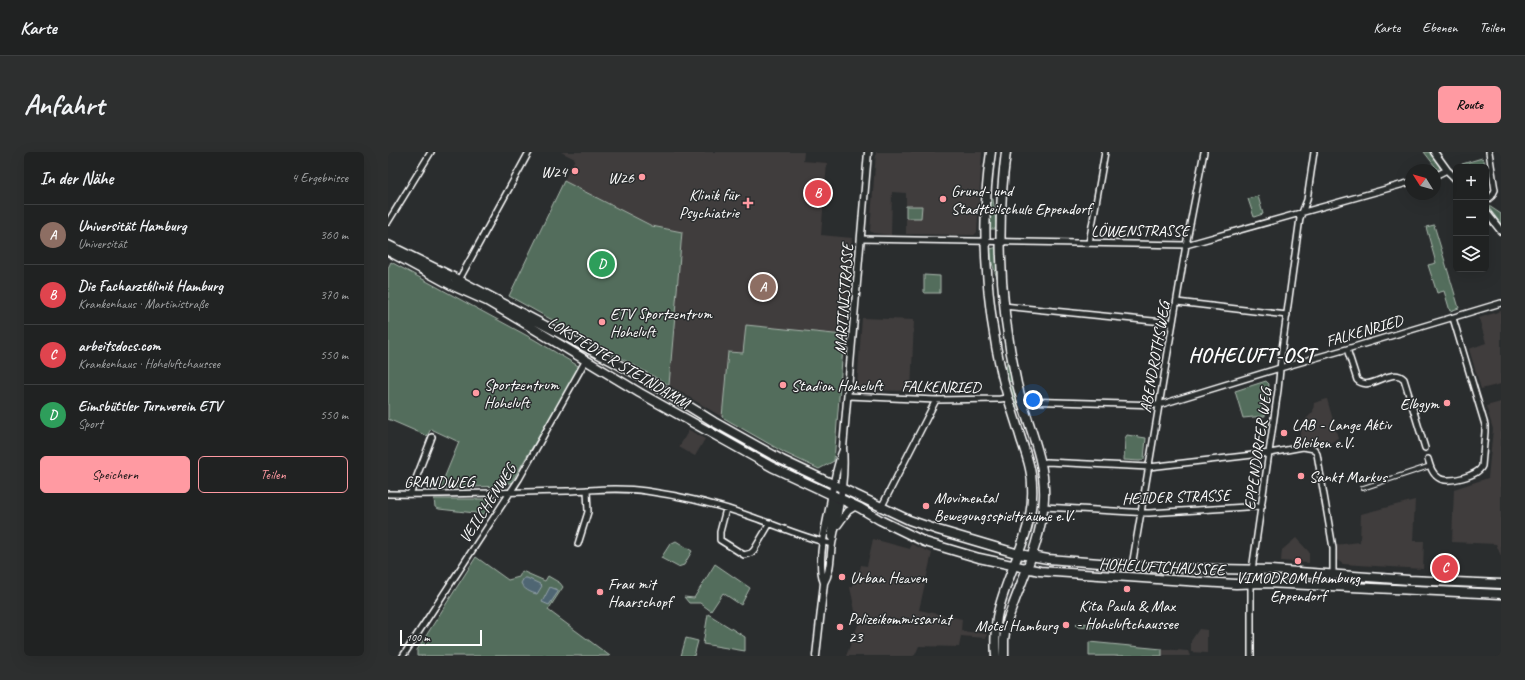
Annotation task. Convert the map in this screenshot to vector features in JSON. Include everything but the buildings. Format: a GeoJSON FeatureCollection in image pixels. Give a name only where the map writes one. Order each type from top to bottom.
{"type":"FeatureCollection","features":[{"type":"Feature","properties":{"kind":"main road"},"geometry":{"type":"LineString","coordinates":[[991,152],[986,242],[990,306],[996,347],[1008,398],[1031,473],[1032,486],[1031,511],[1019,554],[1006,586],[997,617],[995,636],[996,656]]}},
{"type":"Feature","properties":{"kind":"main road"},"geometry":{"type":"LineString","coordinates":[[1004,656],[1006,626],[1039,531],[1044,507],[1044,484],[1041,463],[1022,401],[1010,346],[1004,306],[1001,243],[1002,190],[1006,152]]}},
{"type":"Feature","properties":{"kind":"main road","name":"LOKSTEDTER STEINDAMM"},"geometry":{"type":"LineString","coordinates":[[388,245],[459,280],[640,376],[747,441],[837,491]]}},
{"type":"Feature","properties":{"kind":"main road","name":"LOKSTEDTER STEINDAMM"},"geometry":{"type":"LineString","coordinates":[[388,251],[494,305],[640,393],[772,467],[837,491]]}},
{"type":"Feature","properties":{"kind":"main road","name":"HOHELUFTCHAUSSEE"},"geometry":{"type":"LineString","coordinates":[[837,491],[856,506],[880,520],[930,544],[979,558],[1040,572],[1208,583],[1501,594]]}},
{"type":"Feature","properties":{"kind":"main road","name":"HOHELUFTCHAUSSEE"},"geometry":{"type":"LineString","coordinates":[[837,491],[882,506],[909,520],[938,530],[1019,554],[1048,559],[1164,568],[1252,570],[1501,584]]}},
{"type":"Feature","properties":{"kind":"street"},"geometry":{"type":"LineString","coordinates":[[388,222],[432,152]]}},
{"type":"Feature","properties":{"kind":"street"},"geometry":{"type":"LineString","coordinates":[[449,283],[459,280],[529,152]]}},
{"type":"Feature","properties":{"kind":"street","name":"MARTINISTRASSE"},"geometry":{"type":"LineString","coordinates":[[837,491],[848,396],[868,152]]}},
{"type":"Feature","properties":{"kind":"street"},"geometry":{"type":"LineString","coordinates":[[1089,243],[1105,152]]}},
{"type":"Feature","properties":{"kind":"street","name":"ABENDROTHSWEG"},"geometry":{"type":"LineString","coordinates":[[1132,566],[1186,245],[1204,152]]}},
{"type":"Feature","properties":{"kind":"street","name":"EPPENDORFER WEG"},"geometry":{"type":"LineString","coordinates":[[1251,656],[1252,570],[1270,453],[1287,315],[1302,213],[1309,189],[1314,152]]}},
{"type":"Feature","properties":{"kind":"street"},"geometry":{"type":"LineString","coordinates":[[1434,152],[1447,170],[1453,175]]}},
{"type":"Feature","properties":{"kind":"street"},"geometry":{"type":"LineString","coordinates":[[1487,200],[1492,196],[1495,190],[1489,152]]}},
{"type":"Feature","properties":{"kind":"street"},"geometry":{"type":"LineString","coordinates":[[1441,173],[1447,170]]}},
{"type":"Feature","properties":{"kind":"street","name":"LÖWENSTRASSE"},"geometry":{"type":"LineString","coordinates":[[861,239],[1001,243],[1186,245],[1405,184]]}},
{"type":"Feature","properties":{"kind":"street"},"geometry":{"type":"LineString","coordinates":[[1489,216],[1501,231]]}},
{"type":"Feature","properties":{"kind":"street"},"geometry":{"type":"LineString","coordinates":[[1177,302],[1287,315]]}},
{"type":"Feature","properties":{"kind":"street","name":"FALKENRIED"},"geometry":{"type":"LineString","coordinates":[[1022,401],[1159,405],[1501,303]]}},
{"type":"Feature","properties":{"kind":"street"},"geometry":{"type":"LineString","coordinates":[[1004,306],[1173,323]]}},
{"type":"Feature","properties":{"kind":"street"},"geometry":{"type":"LineString","coordinates":[[1428,459],[1433,474],[1440,479],[1452,480],[1477,472],[1481,470],[1482,466],[1486,432],[1485,425],[1453,318]]}},
{"type":"Feature","properties":{"kind":"street"},"geometry":{"type":"LineString","coordinates":[[1347,349],[1359,382],[1367,383],[1393,375],[1399,376],[1404,380],[1425,448]]}},
{"type":"Feature","properties":{"kind":"street","name":"VEILCHENWEG"},"geometry":{"type":"LineString","coordinates":[[404,656],[518,479],[586,360]]}},
{"type":"Feature","properties":{"kind":"street","name":"FALKENRIED"},"geometry":{"type":"LineString","coordinates":[[848,396],[936,400],[1008,398]]}},
{"type":"Feature","properties":{"kind":"street"},"geometry":{"type":"LineString","coordinates":[[882,506],[936,400]]}},
{"type":"Feature","properties":{"kind":"street"},"geometry":{"type":"LineString","coordinates":[[410,494],[432,438]]}},
{"type":"Feature","properties":{"kind":"street"},"geometry":{"type":"LineString","coordinates":[[1041,463],[1047,462],[1149,467],[1270,453],[1303,447],[1314,449],[1317,454],[1333,548],[1333,574]]}},
{"type":"Feature","properties":{"kind":"street","name":"MARTINISTRASSE"},"geometry":{"type":"LineString","coordinates":[[837,491],[845,461],[843,448]]}},
{"type":"Feature","properties":{"kind":"street"},"geometry":{"type":"LineString","coordinates":[[1363,488],[1430,466]]}},
{"type":"Feature","properties":{"kind":"street"},"geometry":{"type":"LineString","coordinates":[[578,544],[588,512],[587,490]]}},
{"type":"Feature","properties":{"kind":"street","name":"GRANDWEG"},"geometry":{"type":"LineString","coordinates":[[388,494],[644,490],[696,500],[832,544]]}},
{"type":"Feature","properties":{"kind":"street"},"geometry":{"type":"LineString","coordinates":[[816,656],[824,583],[828,575],[835,530],[837,491]]}},
{"type":"Feature","properties":{"kind":"street"},"geometry":{"type":"LineString","coordinates":[[824,583],[821,575],[823,542],[837,491]]}},
{"type":"Feature","properties":{"kind":"street"},"geometry":{"type":"LineString","coordinates":[[832,544],[831,528],[837,491]]}},
{"type":"Feature","properties":{"kind":"street"},"geometry":{"type":"LineString","coordinates":[[835,530],[848,512],[856,506]]}},
{"type":"Feature","properties":{"kind":"street","name":"HEIDER STRASSE"},"geometry":{"type":"LineString","coordinates":[[1044,507],[1142,513],[1262,506]]}},
{"type":"Feature","properties":{"kind":"street"},"geometry":{"type":"LineString","coordinates":[[726,509],[720,532],[720,540],[744,555],[749,554],[754,550],[770,524]]}},
{"type":"Feature","properties":{"kind":"shaded area"},"geometry":{"type":"Polygon","coordinates":[[[561,152],[804,152],[803,161],[827,163],[821,235],[852,238],[844,335],[746,325],[743,354],[728,352],[722,417],[669,385],[682,233],[652,226],[564,181],[575,159],[561,152]]]}},
{"type":"Feature","properties":{"kind":"shaded area","name":"Grund- und Stadtteilschule Eppendorf"},"geometry":{"type":"Polygon","coordinates":[[[876,152],[982,152],[977,232],[974,235],[906,234],[906,193],[892,192],[891,235],[873,233],[870,231],[876,152]]]}},
{"type":"Feature","properties":{"kind":"shaded area"},"geometry":{"type":"Polygon","coordinates":[[[1501,311],[1501,384],[1481,389],[1469,349],[1486,343],[1479,318],[1501,311]]]}},
{"type":"Feature","properties":{"kind":"shaded area"},"geometry":{"type":"Polygon","coordinates":[[[862,318],[914,320],[911,391],[859,390],[857,386],[862,318]]]}},
{"type":"Feature","properties":{"kind":"shaded area"},"geometry":{"type":"Polygon","coordinates":[[[1327,399],[1338,438],[1320,449],[1312,443],[1299,444],[1301,424],[1313,412],[1314,403],[1327,399]]]}},
{"type":"Feature","properties":{"kind":"shaded area"},"geometry":{"type":"Polygon","coordinates":[[[1501,402],[1501,556],[1496,544],[1452,542],[1454,489],[1488,478],[1493,429],[1486,406],[1501,402]]]}},
{"type":"Feature","properties":{"kind":"shaded area"},"geometry":{"type":"Polygon","coordinates":[[[689,430],[705,439],[695,456],[679,447],[689,430]]]}},
{"type":"Feature","properties":{"kind":"shaded area"},"geometry":{"type":"Polygon","coordinates":[[[1415,500],[1413,541],[1424,541],[1423,569],[1343,564],[1337,560],[1335,545],[1360,542],[1361,514],[1415,500]]]}},
{"type":"Feature","properties":{"kind":"shaded area"},"geometry":{"type":"Polygon","coordinates":[[[1296,538],[1309,552],[1309,563],[1281,561],[1282,550],[1296,538]]]}},
{"type":"Feature","properties":{"kind":"shaded area"},"geometry":{"type":"Polygon","coordinates":[[[873,539],[910,549],[911,544],[932,553],[919,610],[962,619],[961,631],[987,634],[986,638],[961,636],[959,647],[919,646],[915,655],[913,656],[846,656],[858,625],[850,587],[852,587],[856,570],[860,570],[861,565],[867,566],[873,539]]]}},
{"type":"Feature","properties":{"kind":"shaded area"},"geometry":{"type":"Polygon","coordinates":[[[1199,629],[1207,630],[1207,653],[1191,652],[1191,641],[1199,629]]]}},
{"type":"Feature","properties":{"kind":"shaded area"},"geometry":{"type":"Polygon","coordinates":[[[1162,649],[1188,651],[1190,656],[1162,656],[1162,649]]]}},
{"type":"Feature","properties":{"kind":"green space"},"geometry":{"type":"Polygon","coordinates":[[[1424,152],[1430,152],[1440,164],[1433,164],[1424,152]]]}},
{"type":"Feature","properties":{"kind":"green space"},"geometry":{"type":"Polygon","coordinates":[[[1482,158],[1485,164],[1462,164],[1482,158]]]}},
{"type":"Feature","properties":{"kind":"green space"},"geometry":{"type":"Polygon","coordinates":[[[564,181],[652,226],[682,232],[669,385],[509,296],[564,181]]]}},
{"type":"Feature","properties":{"kind":"green space"},"geometry":{"type":"Polygon","coordinates":[[[1258,196],[1263,214],[1254,217],[1248,199],[1258,196]]]}},
{"type":"Feature","properties":{"kind":"green space"},"geometry":{"type":"Polygon","coordinates":[[[990,199],[993,199],[997,229],[989,229],[990,199]]]}},
{"type":"Feature","properties":{"kind":"green space"},"geometry":{"type":"Polygon","coordinates":[[[906,206],[922,206],[921,218],[906,218],[906,206]]]}},
{"type":"Feature","properties":{"kind":"green space"},"geometry":{"type":"Polygon","coordinates":[[[1489,206],[1501,214],[1501,224],[1489,206]]]}},
{"type":"Feature","properties":{"kind":"green space"},"geometry":{"type":"Polygon","coordinates":[[[1434,225],[1459,308],[1450,311],[1444,291],[1437,293],[1428,265],[1436,263],[1426,227],[1434,225]]]}},
{"type":"Feature","properties":{"kind":"green space"},"geometry":{"type":"Polygon","coordinates":[[[998,247],[999,279],[997,278],[992,263],[990,249],[998,247]]]}},
{"type":"Feature","properties":{"kind":"green space","name":"Sportzentrum Hoheluft"},"geometry":{"type":"Polygon","coordinates":[[[391,262],[535,340],[580,367],[511,483],[508,483],[506,486],[440,488],[459,442],[431,429],[427,436],[388,419],[388,268],[391,262]]]}},
{"type":"Feature","properties":{"kind":"green space"},"geometry":{"type":"Polygon","coordinates":[[[924,275],[940,276],[940,293],[924,293],[924,275]]]}},
{"type":"Feature","properties":{"kind":"green space","name":"Stadion Hoheluft"},"geometry":{"type":"Polygon","coordinates":[[[746,325],[844,335],[834,461],[819,469],[785,453],[722,417],[728,352],[743,353],[746,325]]]}},
{"type":"Feature","properties":{"kind":"green space"},"geometry":{"type":"Polygon","coordinates":[[[1009,358],[1014,382],[1007,381],[1007,359],[1009,358]]]}},
{"type":"Feature","properties":{"kind":"green space"},"geometry":{"type":"Polygon","coordinates":[[[1266,381],[1269,384],[1265,416],[1243,418],[1235,391],[1266,381]]]}},
{"type":"Feature","properties":{"kind":"green space"},"geometry":{"type":"Polygon","coordinates":[[[1008,386],[1015,386],[1017,413],[1008,386]]]}},
{"type":"Feature","properties":{"kind":"green space"},"geometry":{"type":"Polygon","coordinates":[[[1127,435],[1146,438],[1144,459],[1140,461],[1124,460],[1125,438],[1127,435]]]}},
{"type":"Feature","properties":{"kind":"green space"},"geometry":{"type":"Polygon","coordinates":[[[434,499],[488,499],[491,504],[484,514],[439,509],[435,507],[434,499]]]}},
{"type":"Feature","properties":{"kind":"green space"},"geometry":{"type":"Polygon","coordinates":[[[676,541],[692,551],[684,565],[678,567],[661,558],[670,544],[676,541]]]}},
{"type":"Feature","properties":{"kind":"green space"},"geometry":{"type":"Polygon","coordinates":[[[476,557],[508,580],[519,577],[522,571],[545,581],[548,576],[560,583],[563,587],[548,610],[610,656],[417,656],[417,650],[476,557]]]}},
{"type":"Feature","properties":{"kind":"green space"},"geometry":{"type":"Polygon","coordinates":[[[715,564],[750,588],[741,605],[723,593],[711,611],[700,603],[689,603],[684,597],[694,598],[715,564]]]}},
{"type":"Feature","properties":{"kind":"green space"},"geometry":{"type":"Polygon","coordinates":[[[708,614],[745,637],[745,651],[703,644],[708,614]]]}},
{"type":"Feature","properties":{"kind":"green space"},"geometry":{"type":"Polygon","coordinates":[[[1078,623],[1092,624],[1094,626],[1092,628],[1078,627],[1076,625],[1078,623]]]}},
{"type":"Feature","properties":{"kind":"green space"},"geometry":{"type":"Polygon","coordinates":[[[686,638],[698,641],[694,656],[681,656],[686,638]]]}},
{"type":"Feature","properties":{"kind":"green space"},"geometry":{"type":"Polygon","coordinates":[[[1089,642],[1162,649],[1162,656],[1089,656],[1089,642]]]}},
{"type":"Feature","properties":{"kind":"water"},"geometry":{"type":"Polygon","coordinates":[[[524,578],[527,578],[542,586],[537,594],[525,589],[521,583],[524,578]]]}},
{"type":"Feature","properties":{"kind":"water"},"geometry":{"type":"Polygon","coordinates":[[[550,587],[558,590],[558,592],[549,605],[542,602],[550,587]]]}},
{"type":"Feature","properties":{"kind":"tunnel"},"geometry":{"type":"LineString","coordinates":[[1425,448],[1428,459]]}},
{"type":"Feature","properties":{"kind":"place","name":"W24"},"geometry":{"type":"Point","coordinates":[575,171]}},
{"type":"Feature","properties":{"kind":"place","name":"W26"},"geometry":{"type":"Point","coordinates":[642,177]}},
{"type":"Feature","properties":{"kind":"place","name":"Die Facharztklinik Hamburg"},"geometry":{"type":"Point","coordinates":[818,193]}},
{"type":"Feature","properties":{"kind":"place","name":"Grund- und Stadtteilschule Eppendorf"},"geometry":{"type":"Point","coordinates":[943,199]}},
{"type":"Feature","properties":{"kind":"place","name":"Klinik für Psychiatrie"},"geometry":{"type":"Point","coordinates":[748,203]}},
{"type":"Feature","properties":{"kind":"place","name":"Eimsbüttler Turnverein ETV"},"geometry":{"type":"Point","coordinates":[602,264]}},
{"type":"Feature","properties":{"kind":"place","name":"Universität Hamburg"},"geometry":{"type":"Point","coordinates":[763,287]}},
{"type":"Feature","properties":{"kind":"place","name":"ETV Sportzentrum Hoheluft"},"geometry":{"type":"Point","coordinates":[602,322]}},
{"type":"Feature","properties":{"kind":"place","name":"Stadion Hoheluft"},"geometry":{"type":"Point","coordinates":[783,385]}},
{"type":"Feature","properties":{"kind":"place","name":"Sportzentrum Hoheluft"},"geometry":{"type":"Point","coordinates":[476,393]}},
{"type":"Feature","properties":{"kind":"place","name":"Elbgym"},"geometry":{"type":"Point","coordinates":[1447,403]}},
{"type":"Feature","properties":{"kind":"place","name":"LAB - Lange Aktiv Bleiben e.V."},"geometry":{"type":"Point","coordinates":[1284,433]}},
{"type":"Feature","properties":{"kind":"place","name":"Sankt Markus"},"geometry":{"type":"Point","coordinates":[1301,476]}},
{"type":"Feature","properties":{"kind":"place","name":"Movimental Bewegungsspielträume e.V."},"geometry":{"type":"Point","coordinates":[926,506]}},
{"type":"Feature","properties":{"kind":"place","name":"VIMODROM Hamburg Eppendorf"},"geometry":{"type":"Point","coordinates":[1298,561]}},
{"type":"Feature","properties":{"kind":"place","name":"arbeitsdocs.com"},"geometry":{"type":"Point","coordinates":[1445,568]}},
{"type":"Feature","properties":{"kind":"place","name":"Urban Heaven"},"geometry":{"type":"Point","coordinates":[842,577]}},
{"type":"Feature","properties":{"kind":"place","name":"Kita Paula & Max - Hoheluftchaussee"},"geometry":{"type":"Point","coordinates":[1127,589]}},
{"type":"Feature","properties":{"kind":"place","name":"Frau mit Haarschopf"},"geometry":{"type":"Point","coordinates":[600,592]}},
{"type":"Feature","properties":{"kind":"place","name":"Motel Hamburg"},"geometry":{"type":"Point","coordinates":[1066,625]}},
{"type":"Feature","properties":{"kind":"place","name":"Polizeikommissariat 23"},"geometry":{"type":"Point","coordinates":[840,627]}},
{"type":"Feature","properties":{"kind":"district","name":"HOHELUFT-OST"},"geometry":{"type":"Point","coordinates":[1252,355]}}]}
